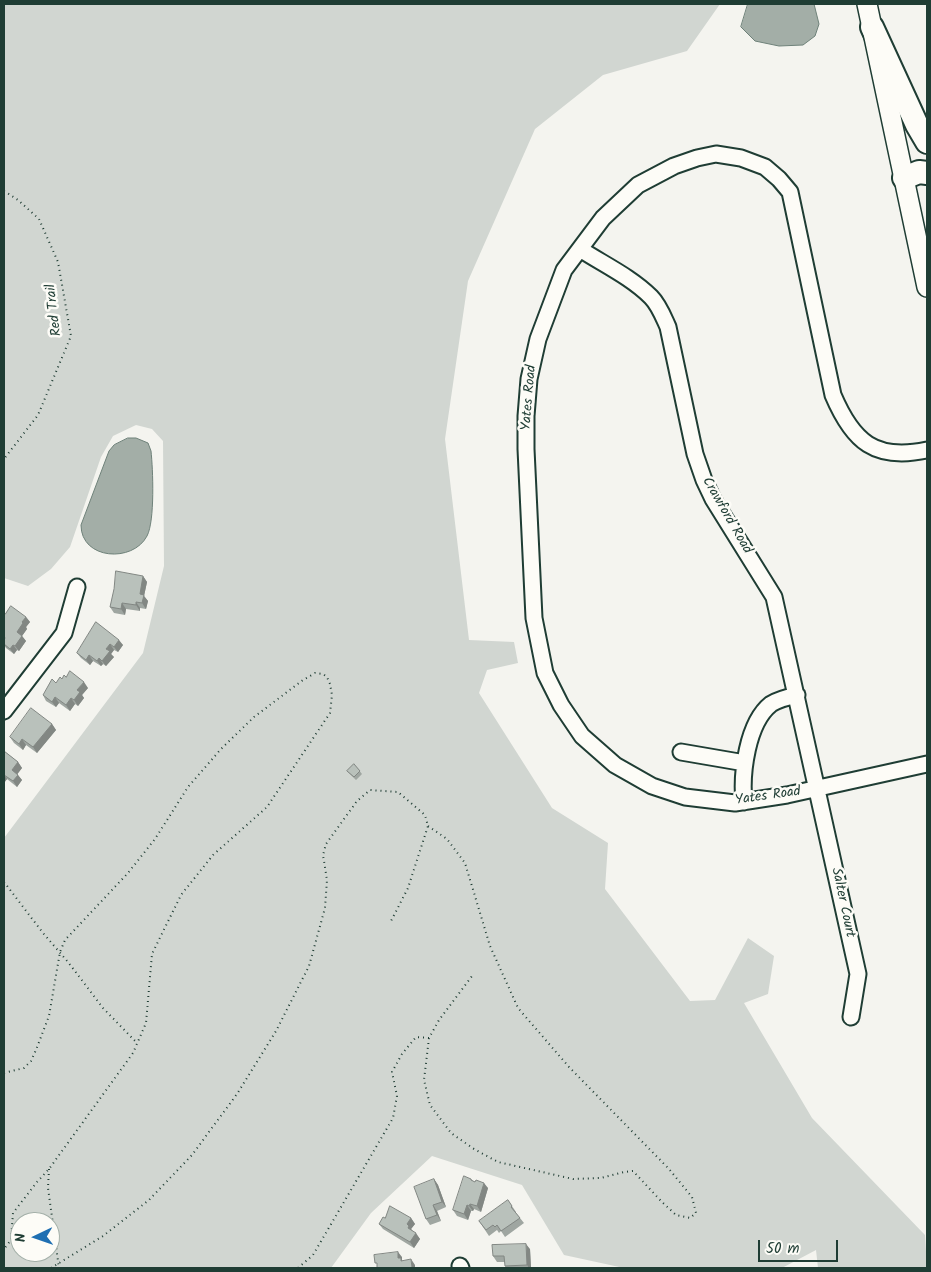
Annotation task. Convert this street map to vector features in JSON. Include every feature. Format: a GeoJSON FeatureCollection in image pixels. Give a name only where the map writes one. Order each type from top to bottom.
{"type":"FeatureCollection","features":[{"type":"Feature","properties":{"kind":"highway"},"geometry":{"type":"LineString","coordinates":[[872,27],[917,125],[927,142]]}},
{"type":"Feature","properties":{"kind":"highway"},"geometry":{"type":"LineString","coordinates":[[904,178],[919,172],[927,173]]}},
{"type":"Feature","properties":{"kind":"main road"},"geometry":{"type":"LineString","coordinates":[[867,4],[927,287]]}},
{"type":"Feature","properties":{"kind":"street","name":"Yates Road"},"geometry":{"type":"LineString","coordinates":[[927,450],[897,454],[878,450],[855,434],[842,417],[833,395],[790,192],[780,179],[765,167],[741,158],[716,154],[674,166],[638,185],[603,218],[564,270],[538,338],[529,379],[526,449],[534,618],[545,673],[561,705],[582,736],[615,765],[652,786],[685,797],[735,803],[817,789],[927,764]]}},
{"type":"Feature","properties":{"kind":"street","name":"Crawford Road"},"geometry":{"type":"LineString","coordinates":[[580,249],[635,284],[651,297],[661,310],[668,327],[695,454],[704,480],[713,499],[774,597],[817,789]]}},
{"type":"Feature","properties":{"kind":"street"},"geometry":{"type":"LineString","coordinates":[[4,711],[64,633],[77,587]]}},
{"type":"Feature","properties":{"kind":"street"},"geometry":{"type":"LineString","coordinates":[[744,802],[743,778],[745,763],[758,720],[771,705],[782,699],[797,696]]}},
{"type":"Feature","properties":{"kind":"street"},"geometry":{"type":"LineString","coordinates":[[681,752],[745,763]]}},
{"type":"Feature","properties":{"kind":"street","name":"Salter Court"},"geometry":{"type":"LineString","coordinates":[[817,789],[858,974],[851,1017]]}},
{"type":"Feature","properties":{"kind":"path","name":"Red Trail"},"geometry":{"type":"LineString","coordinates":[[4,191],[18,200],[39,219],[58,262],[71,336],[38,415],[4,459]]}},
{"type":"Feature","properties":{"kind":"path"},"geometry":{"type":"LineString","coordinates":[[4,1073],[24,1068],[34,1056],[50,1016],[60,952],[65,940],[128,873],[155,839],[188,787],[221,749],[254,717],[315,673],[323,674],[327,677],[332,695],[330,712],[296,766],[266,807],[244,829],[213,855],[181,895],[152,954],[146,1023],[133,1053],[49,1169],[13,1213],[11,1240],[4,1250]]}},
{"type":"Feature","properties":{"kind":"path"},"geometry":{"type":"LineString","coordinates":[[51,1268],[103,1236],[149,1200],[192,1155],[237,1094],[276,1031],[309,966],[326,908],[327,880],[323,855],[326,844],[357,801],[370,790],[398,792],[425,815],[428,826],[408,888],[390,923]]}},
{"type":"Feature","properties":{"kind":"path"},"geometry":{"type":"LineString","coordinates":[[428,826],[447,839],[465,863],[490,946],[518,1008],[569,1067],[669,1169],[692,1197],[696,1212],[690,1218],[676,1215],[633,1171],[600,1178],[572,1179],[498,1162],[474,1149],[451,1132],[430,1105],[424,1080],[429,1038],[439,1020],[472,976]]}},
{"type":"Feature","properties":{"kind":"path"},"geometry":{"type":"LineString","coordinates":[[4,882],[103,1008],[137,1043]]}},
{"type":"Feature","properties":{"kind":"path"},"geometry":{"type":"LineString","coordinates":[[298,1268],[314,1256],[393,1118],[397,1096],[392,1072],[402,1054],[416,1037],[429,1038]]}},
{"type":"Feature","properties":{"kind":"path"},"geometry":{"type":"LineString","coordinates":[[49,1169],[48,1188],[59,1268]]}},
{"type":"Feature","properties":{"kind":"shaded area"},"geometry":{"type":"Polygon","coordinates":[[[4,4],[720,4],[687,51],[603,75],[535,129],[468,281],[445,439],[469,640],[514,642],[518,663],[487,670],[479,693],[552,808],[608,843],[605,889],[690,1001],[715,1000],[748,938],[774,956],[768,994],[744,1003],[812,1118],[925,1235],[927,1268],[818,1268],[816,1250],[782,1268],[624,1268],[564,1255],[522,1185],[432,1156],[371,1213],[331,1268],[4,1268],[4,838],[143,653],[164,566],[163,441],[152,429],[136,425],[113,436],[101,457],[70,547],[51,569],[28,586],[4,578],[4,4]]]}},
{"type":"Feature","properties":{"kind":"shaded area"},"geometry":{"type":"Polygon","coordinates":[[[748,4],[814,4],[819,24],[815,36],[803,45],[779,46],[755,41],[741,27],[748,4]]]}},
{"type":"Feature","properties":{"kind":"shaded area"},"geometry":{"type":"Polygon","coordinates":[[[128,438],[136,438],[148,443],[151,451],[153,482],[150,529],[140,545],[131,551],[109,554],[98,551],[89,545],[83,537],[81,525],[109,451],[114,445],[128,438]]]}},
{"type":"Feature","properties":{"kind":"building"},"geometry":{"type":"Polygon","coordinates":[[[116,571],[143,576],[140,594],[144,595],[142,603],[136,602],[136,605],[122,603],[121,609],[110,607],[116,571]]]}},
{"type":"Feature","properties":{"kind":"building"},"geometry":{"type":"Polygon","coordinates":[[[11,606],[26,617],[17,632],[22,636],[15,646],[13,645],[10,649],[4,644],[4,614],[11,606]]]}},
{"type":"Feature","properties":{"kind":"building"},"geometry":{"type":"Polygon","coordinates":[[[96,622],[119,640],[114,647],[110,644],[106,649],[110,651],[102,661],[99,658],[97,661],[89,655],[86,660],[77,653],[96,622]]]}},
{"type":"Feature","properties":{"kind":"building"},"geometry":{"type":"Polygon","coordinates":[[[70,671],[84,682],[77,690],[80,692],[74,700],[71,698],[66,705],[55,697],[52,702],[43,695],[52,679],[56,683],[60,677],[62,679],[64,675],[66,677],[70,671]]]}},
{"type":"Feature","properties":{"kind":"building"},"geometry":{"type":"Polygon","coordinates":[[[31,708],[52,724],[33,747],[22,739],[19,744],[10,737],[31,708]]]}},
{"type":"Feature","properties":{"kind":"building"},"geometry":{"type":"Polygon","coordinates":[[[4,751],[18,762],[12,770],[18,775],[13,781],[4,775],[4,751]]]}},
{"type":"Feature","properties":{"kind":"building"},"geometry":{"type":"Polygon","coordinates":[[[354,764],[360,771],[354,777],[347,771],[354,764]]]}},
{"type":"Feature","properties":{"kind":"building"},"geometry":{"type":"Polygon","coordinates":[[[464,1176],[475,1182],[476,1180],[484,1183],[477,1206],[467,1205],[464,1214],[453,1210],[464,1176]]]}},
{"type":"Feature","properties":{"kind":"building"},"geometry":{"type":"Polygon","coordinates":[[[434,1179],[442,1202],[433,1205],[437,1215],[426,1219],[414,1187],[434,1179]]]}},
{"type":"Feature","properties":{"kind":"building"},"geometry":{"type":"Polygon","coordinates":[[[508,1200],[520,1218],[501,1231],[497,1225],[495,1227],[493,1225],[486,1230],[479,1221],[508,1200]]]}},
{"type":"Feature","properties":{"kind":"building"},"geometry":{"type":"Polygon","coordinates":[[[390,1206],[411,1218],[407,1224],[408,1228],[416,1233],[410,1242],[379,1224],[383,1217],[385,1218],[390,1206]]]}},
{"type":"Feature","properties":{"kind":"building"},"geometry":{"type":"Polygon","coordinates":[[[526,1244],[527,1265],[505,1266],[504,1256],[493,1256],[492,1245],[526,1244]]]}},
{"type":"Feature","properties":{"kind":"building"},"geometry":{"type":"Polygon","coordinates":[[[398,1252],[398,1258],[401,1258],[401,1261],[411,1259],[412,1268],[377,1268],[374,1255],[398,1252]]]}}]}
